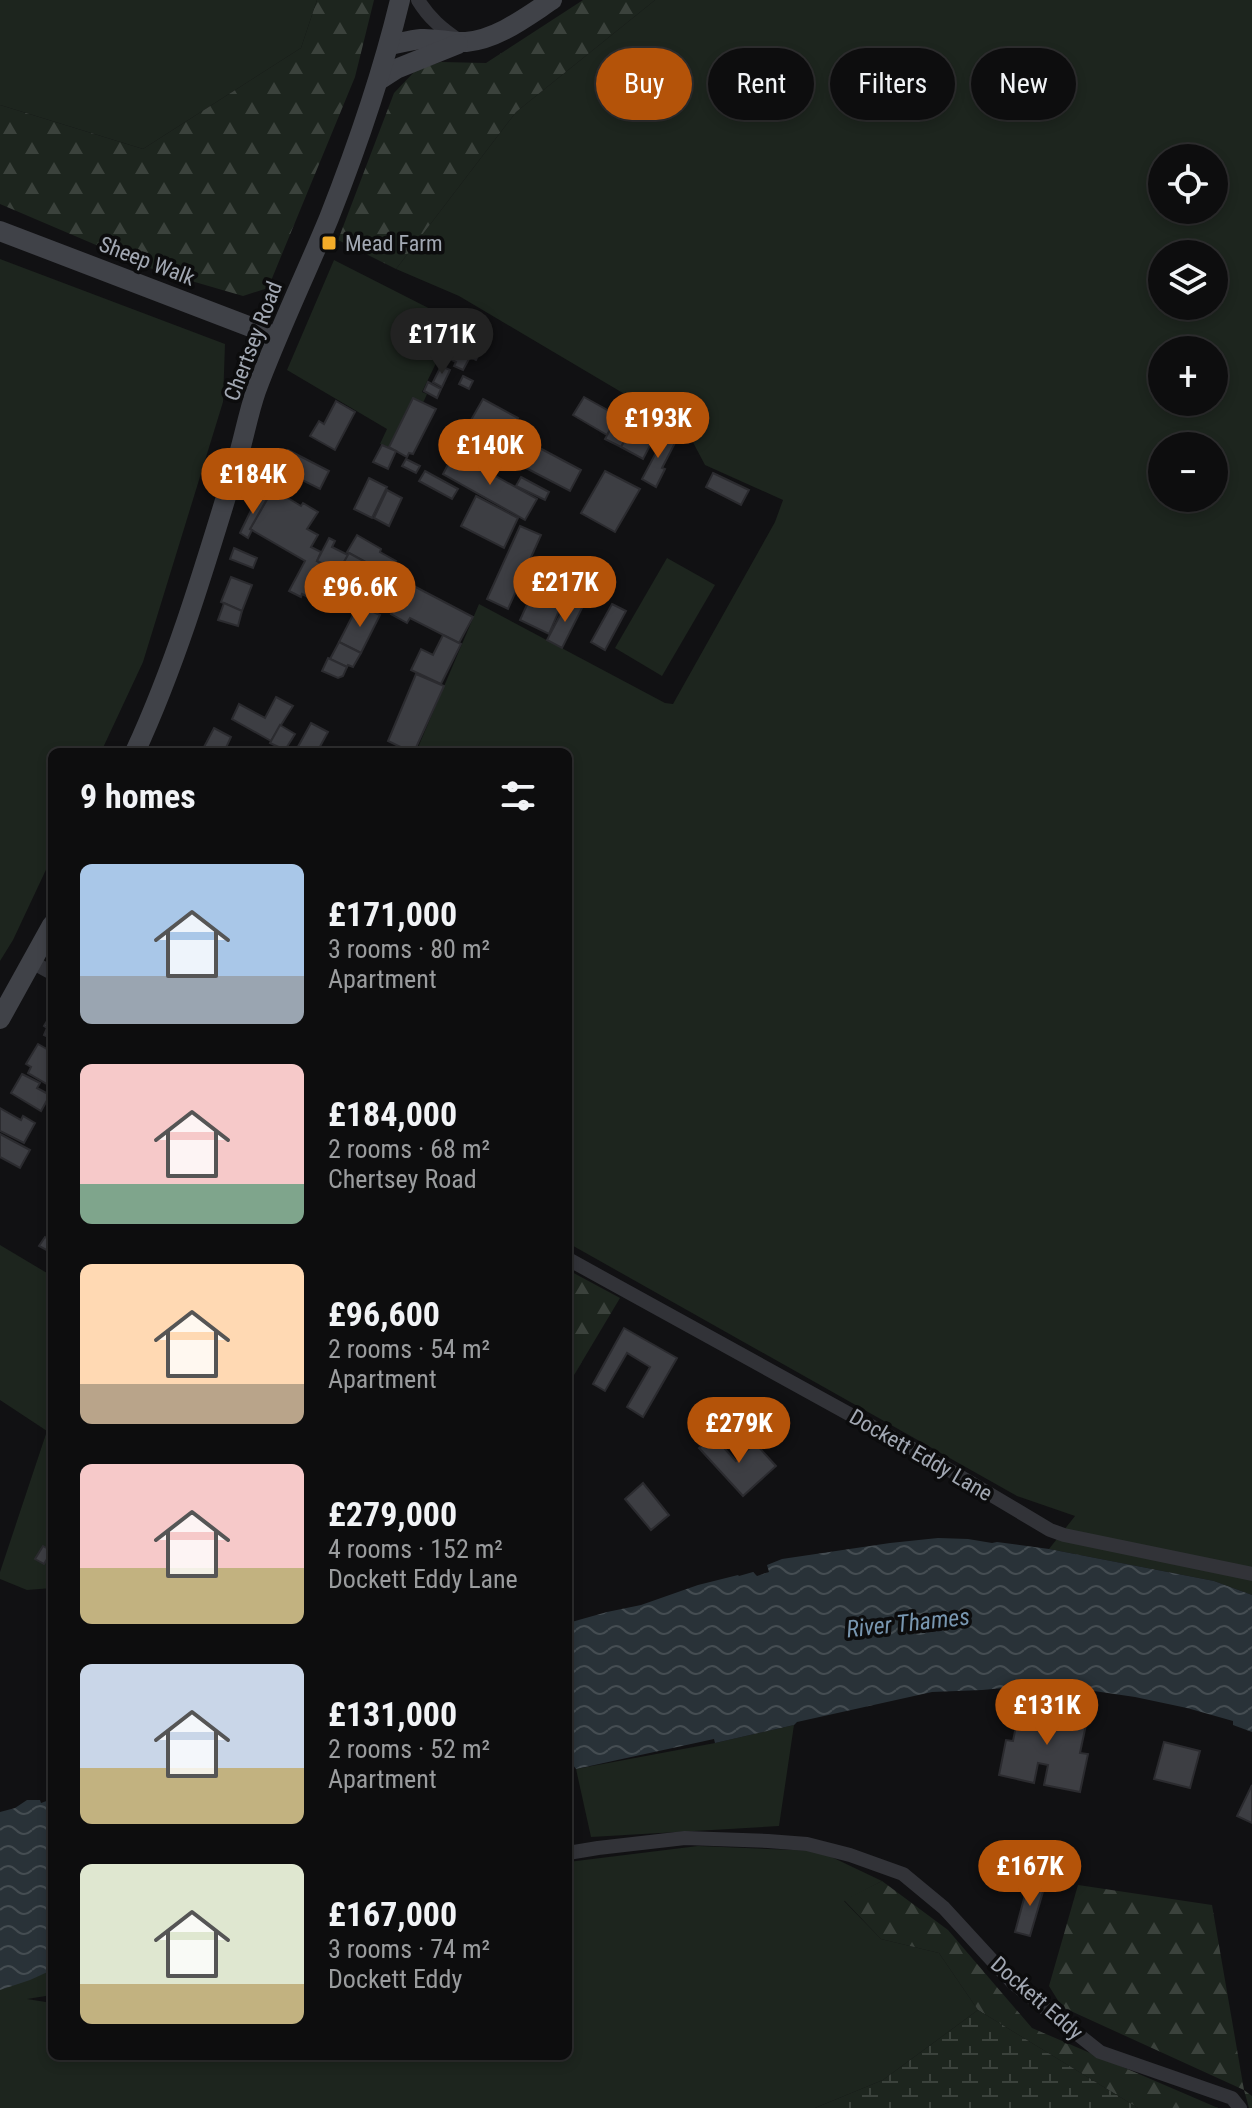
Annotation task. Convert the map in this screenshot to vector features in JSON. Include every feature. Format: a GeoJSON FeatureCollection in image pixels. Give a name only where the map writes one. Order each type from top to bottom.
{"type":"FeatureCollection","features":[{"type":"Feature","properties":{"kind":"main road","name":"Chertsey Road"},"geometry":{"type":"LineString","coordinates":[[137,748],[177,650],[238,459],[255,395],[328,220],[379,80],[400,0]]}},
{"type":"Feature","properties":{"kind":"main road"},"geometry":{"type":"LineString","coordinates":[[389,45],[423,39],[475,41],[517,23],[552,0]]}},
{"type":"Feature","properties":{"kind":"main road"},"geometry":{"type":"LineString","coordinates":[[379,80],[396,69],[461,42]]}},
{"type":"Feature","properties":{"kind":"main road","name":"Sheep Walk"},"geometry":{"type":"LineString","coordinates":[[0,231],[277,337]]}},
{"type":"Feature","properties":{"kind":"main road"},"geometry":{"type":"LineString","coordinates":[[0,1019],[48,932]]}},
{"type":"Feature","properties":{"kind":"street"},"geometry":{"type":"LineString","coordinates":[[418,0],[427,15],[461,42]]}},
{"type":"Feature","properties":{"kind":"street"},"geometry":{"type":"LineString","coordinates":[[32,962],[48,971]]}},
{"type":"Feature","properties":{"kind":"street","name":"Dockett Eddy Lane"},"geometry":{"type":"LineString","coordinates":[[572,1261],[929,1458],[1050,1530],[1252,1574]]}},
{"type":"Feature","properties":{"kind":"street","name":"Dockett Eddy"},"geometry":{"type":"LineString","coordinates":[[572,1852],[685,1838],[768,1841],[807,1844],[903,1874],[944,1908],[1012,1982],[1100,2052],[1232,2098],[1240,2108]]}},
{"type":"Feature","properties":{"kind":"green space"},"geometry":{"type":"Polygon","coordinates":[[[0,0],[317,0],[301,48],[143,149],[0,105],[0,0]]]}},
{"type":"Feature","properties":{"kind":"green space"},"geometry":{"type":"Polygon","coordinates":[[[317,0],[374,0],[355,77],[268,288],[243,296],[157,271],[0,204],[0,105],[143,149],[301,48],[317,0]]]}},
{"type":"Feature","properties":{"kind":"green space"},"geometry":{"type":"Polygon","coordinates":[[[583,0],[655,0],[516,112],[396,269],[338,240],[394,93],[416,70],[441,62],[486,63],[583,0]]]}},
{"type":"Feature","properties":{"kind":"green space"},"geometry":{"type":"Polygon","coordinates":[[[655,0],[1252,0],[1252,1595],[1214,1581],[1049,1549],[1075,1516],[1017,1496],[572,1245],[572,748],[418,748],[479,604],[665,703],[673,704],[775,522],[783,500],[705,465],[687,431],[459,296],[396,269],[516,112],[655,0]]]}},
{"type":"Feature","properties":{"kind":"green space"},"geometry":{"type":"Polygon","coordinates":[[[0,259],[225,344],[223,402],[143,662],[103,748],[48,748],[48,866],[0,961],[0,259]]]}},
{"type":"Feature","properties":{"kind":"green space"},"geometry":{"type":"Polygon","coordinates":[[[334,260],[456,322],[422,392],[427,394],[423,403],[413,399],[389,447],[380,444],[387,429],[287,370],[334,260]]]}},
{"type":"Feature","properties":{"kind":"green space"},"geometry":{"type":"Polygon","coordinates":[[[667,558],[715,585],[662,676],[615,648],[667,558]]]}},
{"type":"Feature","properties":{"kind":"green space"},"geometry":{"type":"Polygon","coordinates":[[[0,1245],[48,1274],[48,1588],[27,1590],[0,1579],[47,1431],[0,1400],[0,1245]]]}},
{"type":"Feature","properties":{"kind":"green space"},"geometry":{"type":"Polygon","coordinates":[[[572,1272],[620,1298],[572,1378],[572,1272]]]}},
{"type":"Feature","properties":{"kind":"green space"},"geometry":{"type":"Polygon","coordinates":[[[794,1725],[779,1826],[591,1837],[576,1769],[794,1725]]]}},
{"type":"Feature","properties":{"kind":"green space"},"geometry":{"type":"Polygon","coordinates":[[[698,1846],[819,1851],[882,1881],[844,1901],[881,1939],[939,1953],[978,2010],[883,2080],[815,2108],[0,2108],[0,1985],[48,1965],[48,1996],[27,1999],[48,2002],[48,2060],[572,2060],[572,1862],[698,1846]]]}},
{"type":"Feature","properties":{"kind":"green space"},"geometry":{"type":"Polygon","coordinates":[[[882,1881],[948,1930],[1032,2028],[1218,2108],[1138,2108],[978,2010],[939,1953],[881,1939],[844,1900],[882,1881]]]}},
{"type":"Feature","properties":{"kind":"green space"},"geometry":{"type":"Polygon","coordinates":[[[1078,1885],[1212,1905],[1244,2090],[1062,2007],[1049,1986],[1078,1885]]]}},
{"type":"Feature","properties":{"kind":"green space"},"geometry":{"type":"Polygon","coordinates":[[[978,2010],[1138,2108],[815,2108],[883,2080],[978,2010]]]}},
{"type":"Feature","properties":{"kind":"green space"},"geometry":{"type":"Polygon","coordinates":[[[1244,2090],[1252,2096],[1252,2108],[1249,2108],[1244,2090]]]}},
{"type":"Feature","properties":{"kind":"water","name":"River Thames"},"geometry":{"type":"Polygon","coordinates":[[[938,1538],[968,1539],[1049,1549],[1214,1581],[1252,1595],[1252,1732],[1233,1725],[1233,1721],[1187,1708],[1046,1684],[932,1692],[715,1743],[714,1739],[576,1769],[572,1765],[572,1622],[641,1605],[738,1575],[753,1572],[757,1576],[769,1572],[767,1565],[782,1559],[938,1538]]]}},
{"type":"Feature","properties":{"kind":"water"},"geometry":{"type":"Polygon","coordinates":[[[27,1800],[40,1800],[41,1803],[48,1800],[48,1972],[0,1990],[0,1812],[15,1808],[27,1800]]]}},
{"type":"Feature","properties":{"kind":"building"},"geometry":{"type":"Polygon","coordinates":[[[456,337],[481,349],[476,360],[470,357],[463,370],[454,366],[456,362],[450,359],[456,337]]]}},
{"type":"Feature","properties":{"kind":"building"},"geometry":{"type":"Polygon","coordinates":[[[441,366],[450,370],[442,387],[433,382],[441,366]]]}},
{"type":"Feature","properties":{"kind":"building"},"geometry":{"type":"Polygon","coordinates":[[[463,376],[473,381],[469,389],[459,384],[463,376]]]}},
{"type":"Feature","properties":{"kind":"building"},"geometry":{"type":"Polygon","coordinates":[[[428,382],[441,389],[437,398],[424,391],[428,382]]]}},
{"type":"Feature","properties":{"kind":"building"},"geometry":{"type":"Polygon","coordinates":[[[584,397],[618,416],[607,435],[573,415],[584,397]]]}},
{"type":"Feature","properties":{"kind":"building"},"geometry":{"type":"Polygon","coordinates":[[[413,398],[436,409],[413,454],[409,453],[407,457],[389,447],[413,398]]]}},
{"type":"Feature","properties":{"kind":"building"},"geometry":{"type":"Polygon","coordinates":[[[483,399],[518,418],[507,440],[471,420],[483,399]]]}},
{"type":"Feature","properties":{"kind":"building"},"geometry":{"type":"Polygon","coordinates":[[[336,401],[355,412],[335,450],[310,436],[319,421],[324,424],[336,401]]]}},
{"type":"Feature","properties":{"kind":"building"},"geometry":{"type":"Polygon","coordinates":[[[618,416],[635,423],[621,447],[605,439],[618,416]]]}},
{"type":"Feature","properties":{"kind":"building"},"geometry":{"type":"Polygon","coordinates":[[[635,423],[656,434],[643,459],[621,447],[635,423]]]}},
{"type":"Feature","properties":{"kind":"building"},"geometry":{"type":"Polygon","coordinates":[[[467,429],[499,447],[487,469],[455,451],[467,429]]]}},
{"type":"Feature","properties":{"kind":"building"},"geometry":{"type":"Polygon","coordinates":[[[658,433],[675,443],[656,487],[642,479],[658,449],[651,445],[658,433]]]}},
{"type":"Feature","properties":{"kind":"building"},"geometry":{"type":"Polygon","coordinates":[[[382,445],[396,451],[388,469],[373,462],[382,445]]]}},
{"type":"Feature","properties":{"kind":"building"},"geometry":{"type":"Polygon","coordinates":[[[534,445],[581,470],[570,491],[522,466],[534,445]]]}},
{"type":"Feature","properties":{"kind":"building"},"geometry":{"type":"Polygon","coordinates":[[[288,450],[329,471],[320,489],[278,468],[288,450]]]}},
{"type":"Feature","properties":{"kind":"building"},"geometry":{"type":"Polygon","coordinates":[[[454,453],[537,499],[525,520],[443,474],[454,453]]]}},
{"type":"Feature","properties":{"kind":"building"},"geometry":{"type":"Polygon","coordinates":[[[406,459],[420,466],[416,473],[402,466],[406,459]]]}},
{"type":"Feature","properties":{"kind":"building"},"geometry":{"type":"Polygon","coordinates":[[[425,471],[458,489],[452,499],[419,481],[425,471]]]}},
{"type":"Feature","properties":{"kind":"building"},"geometry":{"type":"Polygon","coordinates":[[[605,471],[640,489],[615,532],[581,513],[605,471]]]}},
{"type":"Feature","properties":{"kind":"building"},"geometry":{"type":"Polygon","coordinates":[[[713,473],[749,490],[741,505],[706,487],[713,473]]]}},
{"type":"Feature","properties":{"kind":"building"},"geometry":{"type":"Polygon","coordinates":[[[521,477],[549,492],[545,500],[516,486],[521,477]]]}},
{"type":"Feature","properties":{"kind":"building"},"geometry":{"type":"Polygon","coordinates":[[[369,478],[387,487],[372,518],[354,509],[369,478]]]}},
{"type":"Feature","properties":{"kind":"building"},"geometry":{"type":"Polygon","coordinates":[[[273,489],[318,512],[307,529],[318,535],[311,547],[321,552],[317,561],[333,569],[316,601],[289,591],[305,561],[250,529],[273,489]]]}},
{"type":"Feature","properties":{"kind":"building"},"geometry":{"type":"Polygon","coordinates":[[[387,490],[402,498],[389,526],[374,518],[387,490]]]}},
{"type":"Feature","properties":{"kind":"building"},"geometry":{"type":"Polygon","coordinates":[[[476,496],[518,518],[504,548],[461,526],[476,496]]]}},
{"type":"Feature","properties":{"kind":"building"},"geometry":{"type":"Polygon","coordinates":[[[257,498],[267,499],[248,538],[240,533],[257,498]]]}},
{"type":"Feature","properties":{"kind":"building"},"geometry":{"type":"Polygon","coordinates":[[[520,526],[541,535],[508,609],[487,599],[520,526]]]}},
{"type":"Feature","properties":{"kind":"building"},"geometry":{"type":"Polygon","coordinates":[[[357,535],[396,561],[391,576],[347,552],[357,535]]]}},
{"type":"Feature","properties":{"kind":"building"},"geometry":{"type":"Polygon","coordinates":[[[329,538],[335,541],[332,547],[348,555],[339,571],[349,577],[333,609],[316,601],[333,569],[317,561],[329,538]]]}},
{"type":"Feature","properties":{"kind":"building"},"geometry":{"type":"Polygon","coordinates":[[[234,548],[257,558],[253,568],[230,559],[234,548]]]}},
{"type":"Feature","properties":{"kind":"building"},"geometry":{"type":"Polygon","coordinates":[[[349,553],[380,570],[370,589],[339,571],[349,553]]]}},
{"type":"Feature","properties":{"kind":"building"},"geometry":{"type":"Polygon","coordinates":[[[540,576],[568,590],[549,634],[520,620],[540,576]]]}},
{"type":"Feature","properties":{"kind":"building"},"geometry":{"type":"Polygon","coordinates":[[[231,577],[252,585],[242,611],[221,602],[231,577]]]}},
{"type":"Feature","properties":{"kind":"building"},"geometry":{"type":"Polygon","coordinates":[[[408,583],[473,617],[459,643],[410,618],[407,623],[391,614],[408,583]]]}},
{"type":"Feature","properties":{"kind":"building"},"geometry":{"type":"Polygon","coordinates":[[[568,600],[582,608],[562,648],[547,640],[568,600]]]}},
{"type":"Feature","properties":{"kind":"building"},"geometry":{"type":"Polygon","coordinates":[[[224,603],[242,611],[238,626],[218,620],[224,603]]]}},
{"type":"Feature","properties":{"kind":"building"},"geometry":{"type":"Polygon","coordinates":[[[612,604],[626,611],[605,650],[591,642],[612,604]]]}},
{"type":"Feature","properties":{"kind":"building"},"geometry":{"type":"Polygon","coordinates":[[[358,605],[380,615],[361,653],[339,642],[358,605]]]}},
{"type":"Feature","properties":{"kind":"building"},"geometry":{"type":"Polygon","coordinates":[[[443,635],[461,644],[441,684],[411,670],[421,649],[433,655],[443,635]]]}},
{"type":"Feature","properties":{"kind":"building"},"geometry":{"type":"Polygon","coordinates":[[[339,642],[361,653],[353,667],[330,659],[339,642]]]}},
{"type":"Feature","properties":{"kind":"building"},"geometry":{"type":"Polygon","coordinates":[[[328,658],[347,667],[343,676],[338,678],[322,671],[328,658]]]}},
{"type":"Feature","properties":{"kind":"building"},"geometry":{"type":"Polygon","coordinates":[[[416,674],[444,686],[416,748],[403,748],[388,741],[416,674]]]}},
{"type":"Feature","properties":{"kind":"building"},"geometry":{"type":"Polygon","coordinates":[[[276,697],[293,706],[271,741],[232,719],[239,704],[265,718],[276,697]]]}},
{"type":"Feature","properties":{"kind":"building"},"geometry":{"type":"Polygon","coordinates":[[[311,723],[328,732],[319,748],[297,748],[311,723]]]}},
{"type":"Feature","properties":{"kind":"building"},"geometry":{"type":"Polygon","coordinates":[[[280,725],[295,734],[286,748],[270,743],[280,725]]]}},
{"type":"Feature","properties":{"kind":"building"},"geometry":{"type":"Polygon","coordinates":[[[214,728],[231,737],[226,748],[204,748],[214,728]]]}},
{"type":"Feature","properties":{"kind":"building"},"geometry":{"type":"Polygon","coordinates":[[[38,1044],[48,1050],[48,1085],[28,1073],[31,1067],[26,1064],[38,1044]]]}},
{"type":"Feature","properties":{"kind":"building"},"geometry":{"type":"Polygon","coordinates":[[[22,1074],[40,1083],[37,1088],[48,1094],[48,1099],[41,1111],[11,1093],[22,1074]]]}},
{"type":"Feature","properties":{"kind":"building"},"geometry":{"type":"Polygon","coordinates":[[[0,1108],[21,1120],[23,1116],[35,1123],[24,1143],[0,1131],[0,1108]]]}},
{"type":"Feature","properties":{"kind":"building"},"geometry":{"type":"Polygon","coordinates":[[[0,1134],[30,1150],[20,1168],[0,1157],[0,1134]]]}},
{"type":"Feature","properties":{"kind":"building"},"geometry":{"type":"Polygon","coordinates":[[[45,1237],[48,1239],[48,1251],[39,1246],[45,1237]]]}},
{"type":"Feature","properties":{"kind":"building"},"geometry":{"type":"Polygon","coordinates":[[[624,1328],[677,1358],[643,1417],[627,1407],[650,1367],[627,1353],[605,1391],[593,1384],[624,1328]]]}},
{"type":"Feature","properties":{"kind":"building"},"geometry":{"type":"Polygon","coordinates":[[[713,1436],[736,1461],[755,1443],[776,1466],[743,1496],[699,1448],[713,1436]]]}},
{"type":"Feature","properties":{"kind":"building"},"geometry":{"type":"Polygon","coordinates":[[[643,1483],[669,1515],[651,1530],[625,1499],[643,1483]]]}},
{"type":"Feature","properties":{"kind":"building"},"geometry":{"type":"Polygon","coordinates":[[[43,1546],[48,1549],[44,1564],[35,1559],[43,1546]]]}},
{"type":"Feature","properties":{"kind":"building"},"geometry":{"type":"Polygon","coordinates":[[[1033,1701],[1079,1711],[1077,1718],[1087,1720],[1080,1753],[1088,1754],[1080,1792],[1044,1785],[1048,1765],[1038,1763],[1034,1783],[999,1775],[1006,1740],[1013,1741],[1020,1706],[1031,1708],[1033,1701]]]}},
{"type":"Feature","properties":{"kind":"building"},"geometry":{"type":"Polygon","coordinates":[[[1164,1742],[1200,1751],[1190,1788],[1154,1779],[1164,1742]]]}},
{"type":"Feature","properties":{"kind":"building"},"geometry":{"type":"Polygon","coordinates":[[[1252,1785],[1252,1823],[1237,1816],[1252,1785]]]}},
{"type":"Feature","properties":{"kind":"building"},"geometry":{"type":"Polygon","coordinates":[[[1029,1880],[1045,1885],[1030,1936],[1015,1932],[1029,1880]]]}},
{"type":"Feature","properties":{"kind":"place","name":"Mead Farm"},"geometry":{"type":"Point","coordinates":[329,243]}}]}
